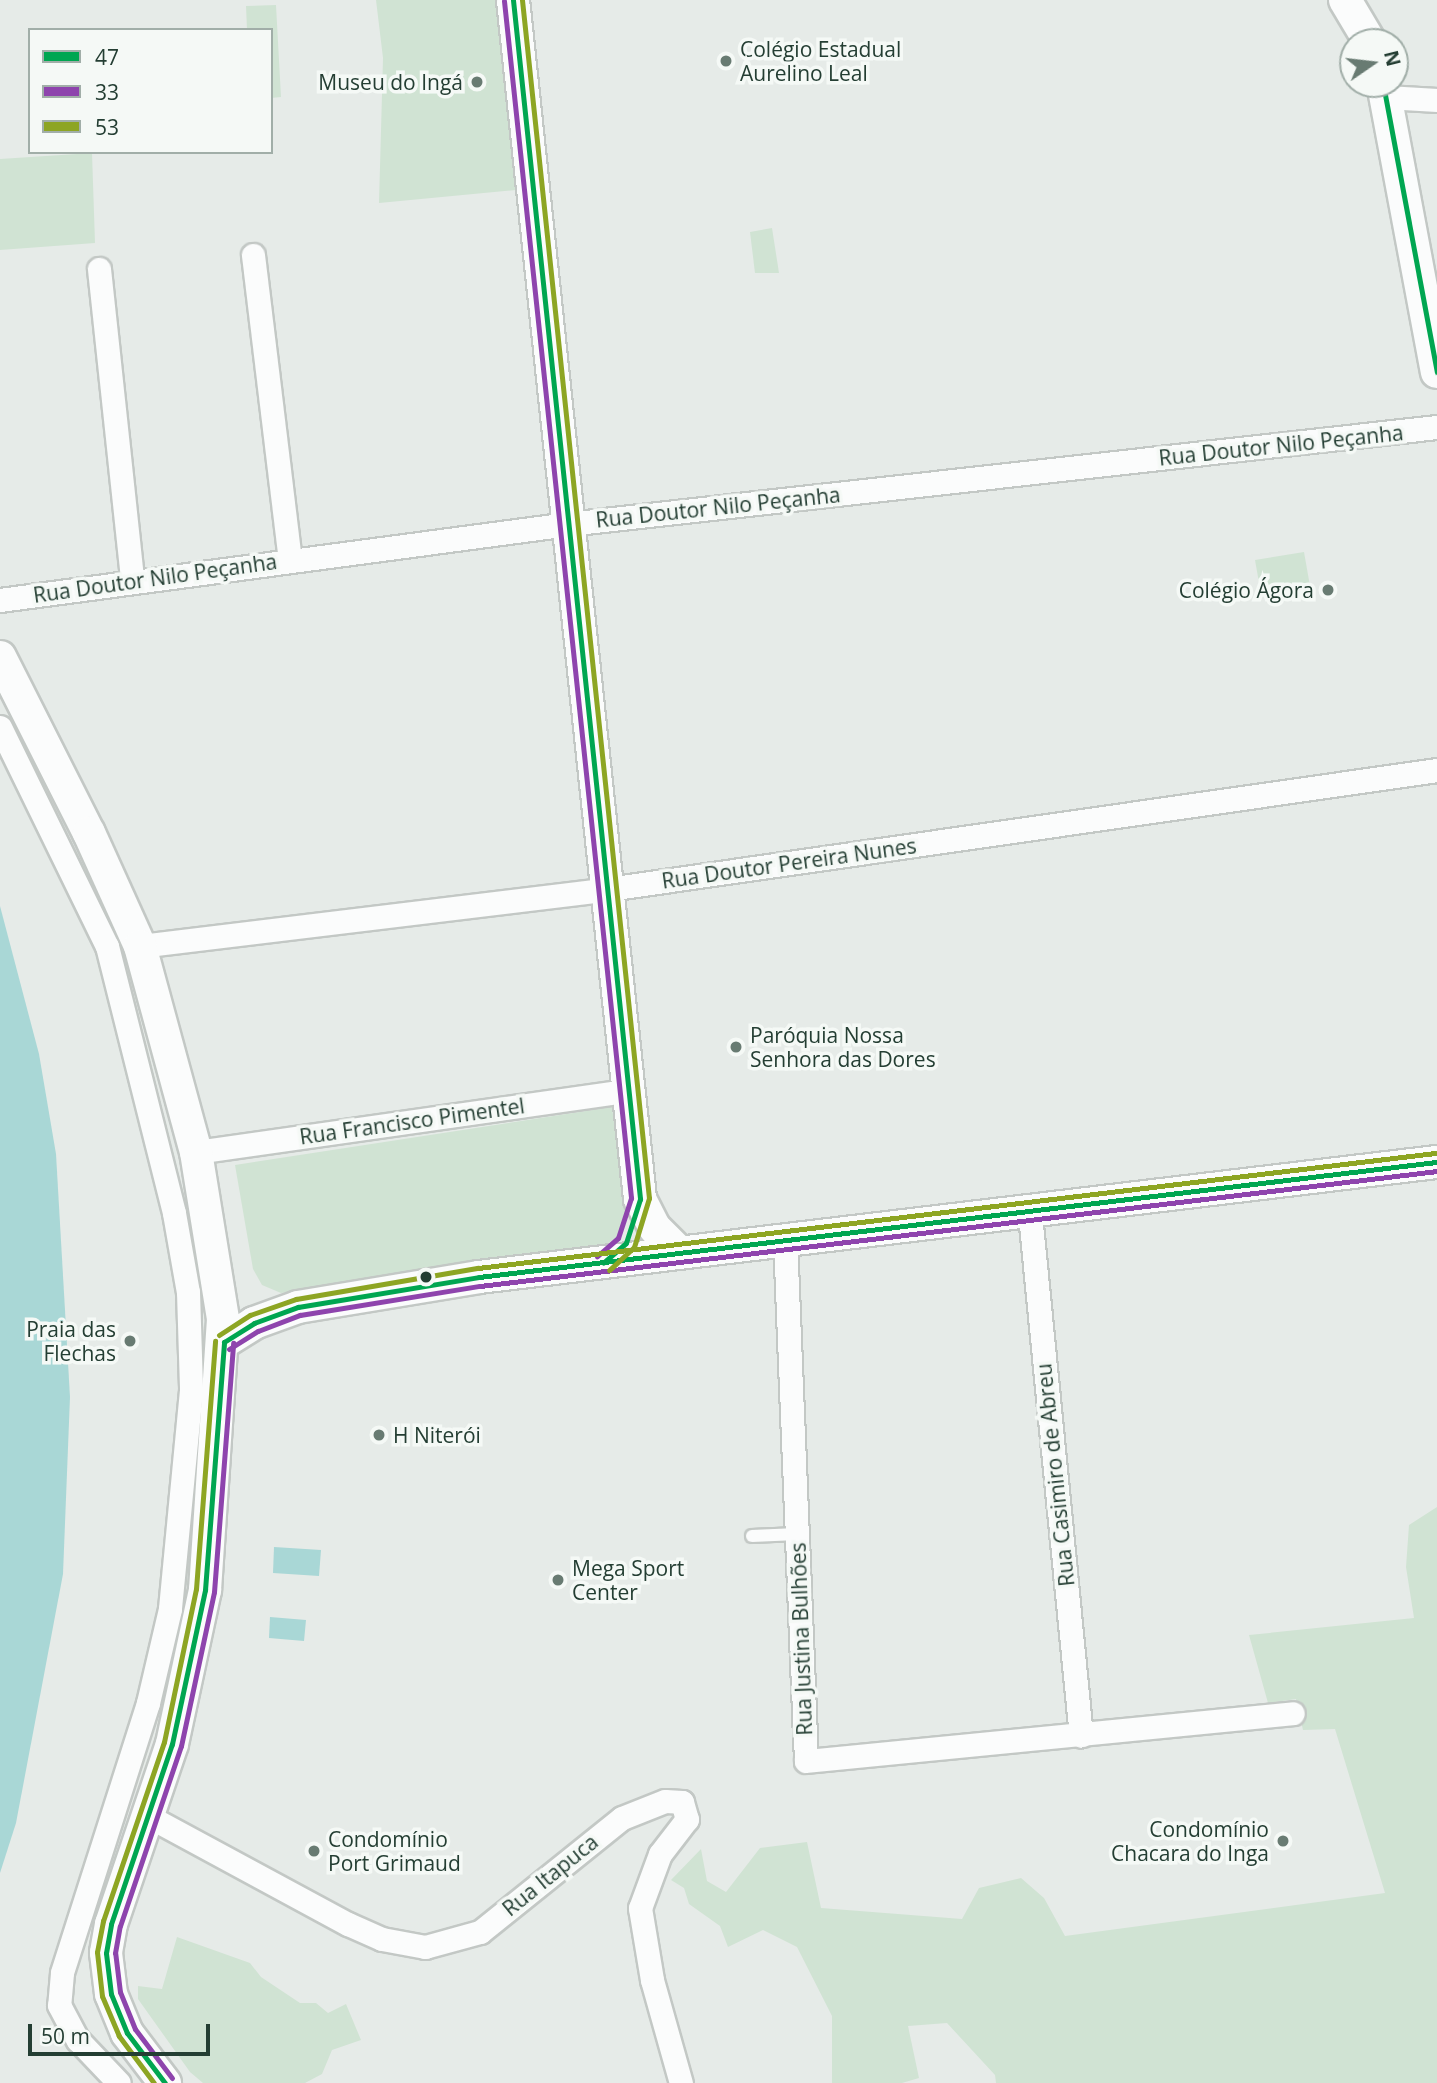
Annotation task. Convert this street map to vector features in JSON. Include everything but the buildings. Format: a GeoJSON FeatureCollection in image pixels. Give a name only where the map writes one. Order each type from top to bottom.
{"type":"FeatureCollection","features":[{"type":"Feature","properties":{"kind":"main road"},"geometry":{"type":"LineString","coordinates":[[513,0],[640,1199],[655,1228],[678,1251]]}},
{"type":"Feature","properties":{"kind":"main road"},"geometry":{"type":"LineString","coordinates":[[1345,0],[1362,28]]}},
{"type":"Feature","properties":{"kind":"main road"},"geometry":{"type":"LineString","coordinates":[[1386,98],[1437,372]]}},
{"type":"Feature","properties":{"kind":"main road"},"geometry":{"type":"LineString","coordinates":[[0,657],[89,832],[139,946],[196,1152],[224,1342],[205,1590],[172,1744],[146,1815],[106,1953],[111,1994],[127,2033],[165,2083]]}},
{"type":"Feature","properties":{"kind":"main road"},"geometry":{"type":"LineString","coordinates":[[224,1342],[254,1323],[298,1307],[678,1251],[1030,1214],[1437,1162]]}},
{"type":"Feature","properties":{"kind":"main road"},"geometry":{"type":"LineString","coordinates":[[603,1263],[626,1243],[640,1199]]}},
{"type":"Feature","properties":{"kind":"street"},"geometry":{"type":"LineString","coordinates":[[1409,95],[1437,100]]}},
{"type":"Feature","properties":{"kind":"street"},"geometry":{"type":"LineString","coordinates":[[253,254],[290,560]]}},
{"type":"Feature","properties":{"kind":"street"},"geometry":{"type":"LineString","coordinates":[[99,269],[132,579]]}},
{"type":"Feature","properties":{"kind":"street","name":"Rua Doutor Nilo Peçanha"},"geometry":{"type":"LineString","coordinates":[[0,600],[132,579],[568,524],[1437,428]]}},
{"type":"Feature","properties":{"kind":"street"},"geometry":{"type":"LineString","coordinates":[[0,727],[107,946],[179,1236],[188,1292],[191,1390],[170,1609],[148,1703],[62,1973],[59,2005],[78,2040],[119,2083]]}},
{"type":"Feature","properties":{"kind":"street","name":"Rua Doutor Pereira Nunes"},"geometry":{"type":"LineString","coordinates":[[139,946],[608,889],[1437,770]]}},
{"type":"Feature","properties":{"kind":"street","name":"Rua Francisco Pimentel"},"geometry":{"type":"LineString","coordinates":[[196,1152],[629,1090]]}},
{"type":"Feature","properties":{"kind":"street","name":"Rua Casimiro de Abreu"},"geometry":{"type":"LineString","coordinates":[[1030,1214],[1080,1736]]}},
{"type":"Feature","properties":{"kind":"street","name":"Rua Justina Bulhões"},"geometry":{"type":"LineString","coordinates":[[785,1239],[806,1761],[1293,1713]]}},
{"type":"Feature","properties":{"kind":"street","name":"Rua Itapuca"},"geometry":{"type":"LineString","coordinates":[[146,1815],[348,1924],[382,1939],[425,1947],[480,1932],[622,1818],[665,1801],[682,1802],[687,1819],[660,1854],[640,1908],[652,1980],[681,2083]]}},
{"type":"Feature","properties":{"kind":"lane"},"geometry":{"type":"LineString","coordinates":[[752,1536],[797,1534]]}},
{"type":"Feature","properties":{"kind":"green space"},"geometry":{"type":"Polygon","coordinates":[[[376,0],[495,0],[516,190],[379,203],[383,58],[376,0]]]}},
{"type":"Feature","properties":{"kind":"green space"},"geometry":{"type":"Polygon","coordinates":[[[276,5],[281,97],[273,98],[273,28],[247,28],[246,6],[276,5]]]}},
{"type":"Feature","properties":{"kind":"green space"},"geometry":{"type":"Polygon","coordinates":[[[92,154],[95,243],[0,250],[0,159],[92,154]]]}},
{"type":"Feature","properties":{"kind":"green space"},"geometry":{"type":"Polygon","coordinates":[[[772,228],[779,273],[755,273],[750,232],[772,228]]]}},
{"type":"Feature","properties":{"kind":"green space"},"geometry":{"type":"Polygon","coordinates":[[[1304,552],[1310,586],[1261,594],[1255,560],[1304,552]]]}},
{"type":"Feature","properties":{"kind":"green space"},"geometry":{"type":"Polygon","coordinates":[[[612,1107],[626,1212],[621,1236],[599,1248],[281,1293],[262,1285],[253,1269],[235,1165],[612,1107]]]}},
{"type":"Feature","properties":{"kind":"green space"},"geometry":{"type":"Polygon","coordinates":[[[1437,1507],[1437,2083],[996,2083],[995,2075],[947,2023],[908,2026],[919,2078],[902,2083],[832,2083],[832,2016],[797,1947],[763,1930],[728,1947],[720,1926],[689,1904],[684,1888],[671,1880],[701,1849],[707,1881],[726,1892],[760,1848],[807,1842],[821,1908],[962,1919],[979,1888],[1021,1878],[1044,1898],[1065,1936],[1385,1893],[1335,1729],[1303,1730],[1296,1699],[1268,1703],[1249,1635],[1414,1618],[1406,1567],[1409,1525],[1437,1507]]]}},
{"type":"Feature","properties":{"kind":"green space"},"geometry":{"type":"Polygon","coordinates":[[[177,1937],[250,1963],[261,1977],[300,2003],[316,2003],[328,2013],[346,2004],[361,2040],[332,2050],[322,2074],[305,2083],[203,2083],[190,2072],[138,1999],[138,1986],[162,1989],[177,1937]]]}},
{"type":"Feature","properties":{"kind":"water"},"geometry":{"type":"Polygon","coordinates":[[[0,906],[39,1054],[56,1154],[70,1397],[63,1574],[16,1823],[0,1873],[0,906]]]}},
{"type":"Feature","properties":{"kind":"water"},"geometry":{"type":"Polygon","coordinates":[[[274,1547],[321,1550],[319,1576],[273,1573],[274,1547]]]}},
{"type":"Feature","properties":{"kind":"water"},"geometry":{"type":"Polygon","coordinates":[[[270,1617],[306,1620],[304,1641],[269,1638],[270,1617]]]}},
{"type":"Feature","properties":{"kind":"transit line","name":"47"},"geometry":{"type":"LineString","coordinates":[[513,0],[640,1199],[626,1243],[603,1263]]}},
{"type":"Feature","properties":{"kind":"transit line","name":"53"},"geometry":{"type":"LineString","coordinates":[[522,0],[649,1198],[634,1247],[609,1270]]}},
{"type":"Feature","properties":{"kind":"transit line","name":"33"},"geometry":{"type":"LineString","coordinates":[[504,1],[631,1198],[618,1238],[597,1256]]}},
{"type":"Feature","properties":{"kind":"transit line","name":"47"},"geometry":{"type":"LineString","coordinates":[[1386,98],[1437,372]]}},
{"type":"Feature","properties":{"kind":"transit line","name":"53"},"geometry":{"type":"LineString","coordinates":[[219,1335],[250,1315],[296,1299],[478,1268],[1436,1153]]}},
{"type":"Feature","properties":{"kind":"transit line","name":"47"},"geometry":{"type":"LineString","coordinates":[[224,1342],[254,1323],[298,1307],[479,1277],[1437,1162]]}},
{"type":"Feature","properties":{"kind":"transit line","name":"33"},"geometry":{"type":"LineString","coordinates":[[229,1349],[258,1331],[300,1315],[480,1286],[1437,1171]]}},
{"type":"Feature","properties":{"kind":"transit line","name":"53"},"geometry":{"type":"LineString","coordinates":[[154,2083],[119,2036],[102,1996],[97,1952],[103,1921],[164,1742],[196,1589],[215,1341]]}},
{"type":"Feature","properties":{"kind":"transit line","name":"47"},"geometry":{"type":"LineString","coordinates":[[165,2083],[127,2033],[111,1994],[106,1953],[111,1924],[172,1744],[205,1590],[224,1342]]}},
{"type":"Feature","properties":{"kind":"transit line","name":"33"},"geometry":{"type":"LineString","coordinates":[[172,2078],[135,2029],[120,1992],[115,1953],[120,1926],[181,1746],[214,1592],[233,1343]]}},
{"type":"Feature","properties":{"kind":"place","name":"Colégio Estadual Aurelino Leal"},"geometry":{"type":"Point","coordinates":[726,61]}},
{"type":"Feature","properties":{"kind":"place","name":"Museu do Ingá"},"geometry":{"type":"Point","coordinates":[477,82]}},
{"type":"Feature","properties":{"kind":"place","name":"Colégio Ágora"},"geometry":{"type":"Point","coordinates":[1328,590]}},
{"type":"Feature","properties":{"kind":"place","name":"Paróquia Nossa Senhora das Dores"},"geometry":{"type":"Point","coordinates":[736,1047]}},
{"type":"Feature","properties":{"kind":"place","name":"Praia das Flechas"},"geometry":{"type":"Point","coordinates":[130,1341]}},
{"type":"Feature","properties":{"kind":"place","name":"H Niterói"},"geometry":{"type":"Point","coordinates":[379,1435]}},
{"type":"Feature","properties":{"kind":"place","name":"Mega Sport Center"},"geometry":{"type":"Point","coordinates":[558,1580]}},
{"type":"Feature","properties":{"kind":"place","name":"Condomínio Chacara do Inga"},"geometry":{"type":"Point","coordinates":[1283,1841]}},
{"type":"Feature","properties":{"kind":"place","name":"Condomínio Port Grimaud"},"geometry":{"type":"Point","coordinates":[314,1851]}}]}
